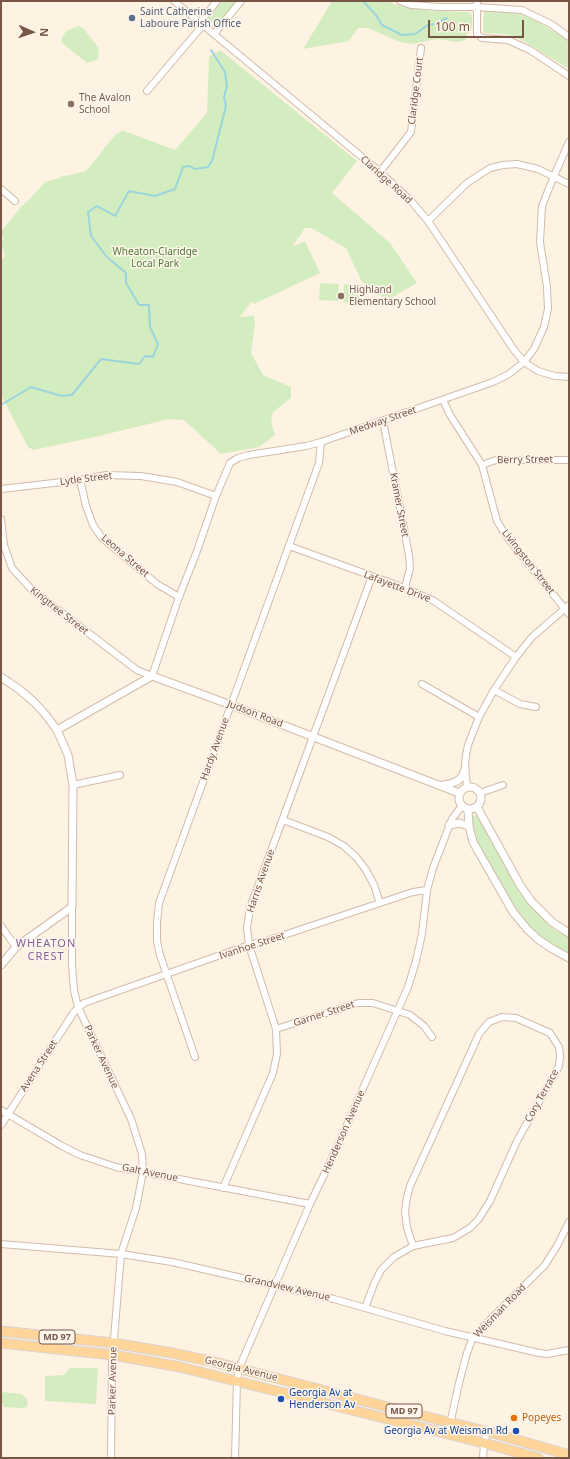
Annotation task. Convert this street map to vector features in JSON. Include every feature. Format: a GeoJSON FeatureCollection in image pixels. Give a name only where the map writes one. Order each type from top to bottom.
{"type":"FeatureCollection","features":[{"type":"Feature","properties":{"kind":"main road","name":"Georgia Avenue"},"geometry":{"type":"LineString","coordinates":[[1,1331],[113,1343],[172,1353],[239,1368],[487,1432],[569,1455]]}},
{"type":"Feature","properties":{"kind":"main road","name":"Georgia Avenue"},"geometry":{"type":"LineString","coordinates":[[1,1343],[113,1355],[180,1367],[484,1443],[538,1458]]}},
{"type":"Feature","properties":{"kind":"street","name":"Claridge Road"},"geometry":{"type":"LineString","coordinates":[[174,1],[380,172],[411,201],[428,221],[514,350],[524,362],[538,370],[555,376],[569,377]]}},
{"type":"Feature","properties":{"kind":"street"},"geometry":{"type":"LineString","coordinates":[[147,91],[201,23],[216,1]]}},
{"type":"Feature","properties":{"kind":"street"},"geometry":{"type":"LineString","coordinates":[[214,34],[241,1]]}},
{"type":"Feature","properties":{"kind":"street"},"geometry":{"type":"LineString","coordinates":[[400,1],[411,5],[440,7],[477,4],[522,10],[551,24],[569,37]]}},
{"type":"Feature","properties":{"kind":"street"},"geometry":{"type":"LineString","coordinates":[[477,4],[477,34],[482,38],[508,40],[530,50],[569,76]]}},
{"type":"Feature","properties":{"kind":"street","name":"Claridge Court"},"geometry":{"type":"LineString","coordinates":[[380,172],[411,132],[421,48]]}},
{"type":"Feature","properties":{"kind":"street","name":"Medway Street"},"geometry":{"type":"LineString","coordinates":[[152,676],[216,496],[230,463],[238,458],[249,455],[306,446],[321,442],[493,382],[509,374],[524,362],[534,350],[544,327],[548,309],[547,287],[540,242],[542,206],[569,142]]}},
{"type":"Feature","properties":{"kind":"street"},"geometry":{"type":"LineString","coordinates":[[428,221],[467,183],[490,168],[502,165],[517,164],[538,169],[569,184]]}},
{"type":"Feature","properties":{"kind":"street"},"geometry":{"type":"LineString","coordinates":[[1,189],[15,201]]}},
{"type":"Feature","properties":{"kind":"street","name":"Livingston Street"},"geometry":{"type":"LineString","coordinates":[[443,400],[450,415],[482,465],[497,521],[507,537],[567,606],[569,614]]}},
{"type":"Feature","properties":{"kind":"street","name":"Kramer Street"},"geometry":{"type":"LineString","coordinates":[[383,421],[409,555],[410,568],[405,588]]}},
{"type":"Feature","properties":{"kind":"street","name":"Hardy Avenue"},"geometry":{"type":"LineString","coordinates":[[195,1057],[160,955],[157,923],[159,903],[319,463],[321,442]]}},
{"type":"Feature","properties":{"kind":"street","name":"Berry Street"},"geometry":{"type":"LineString","coordinates":[[482,465],[496,460],[569,460]]}},
{"type":"Feature","properties":{"kind":"street","name":"Lytle Street"},"geometry":{"type":"LineString","coordinates":[[1,489],[80,480],[106,475],[141,476],[177,482],[216,496]]}},
{"type":"Feature","properties":{"kind":"street","name":"Leona Street"},"geometry":{"type":"LineString","coordinates":[[80,480],[86,506],[93,525],[102,538],[157,584],[179,598]]}},
{"type":"Feature","properties":{"kind":"street","name":"Kingtree Street"},"geometry":{"type":"LineString","coordinates":[[1,519],[4,545],[12,568],[24,582],[32,590],[136,670],[152,676]]}},
{"type":"Feature","properties":{"kind":"street","name":"Lafayette Drive"},"geometry":{"type":"LineString","coordinates":[[289,546],[405,588],[434,601],[516,657]]}},
{"type":"Feature","properties":{"kind":"street","name":"Harris Avenue"},"geometry":{"type":"LineString","coordinates":[[223,1188],[273,1073],[277,1054],[276,1029],[249,945],[247,928],[250,908],[372,576]]}},
{"type":"Feature","properties":{"kind":"street"},"geometry":{"type":"LineString","coordinates":[[442,785],[450,784],[462,777],[465,769],[468,745],[479,717],[494,690],[516,657],[532,637],[567,606]]}},
{"type":"Feature","properties":{"kind":"street"},"geometry":{"type":"LineString","coordinates":[[57,730],[152,676]]}},
{"type":"Feature","properties":{"kind":"street","name":"Judson Road"},"geometry":{"type":"LineString","coordinates":[[152,676],[460,793]]}},
{"type":"Feature","properties":{"kind":"street","name":"Parker Avenue"},"geometry":{"type":"LineString","coordinates":[[1,677],[20,690],[46,714],[57,730],[68,755],[73,785],[72,964],[74,991],[78,1007],[131,1120],[142,1154],[143,1172],[136,1208],[121,1254],[113,1343],[111,1458]]}},
{"type":"Feature","properties":{"kind":"street"},"geometry":{"type":"LineString","coordinates":[[422,684],[479,717]]}},
{"type":"Feature","properties":{"kind":"street"},"geometry":{"type":"LineString","coordinates":[[494,690],[520,704],[536,707]]}},
{"type":"Feature","properties":{"kind":"street"},"geometry":{"type":"LineString","coordinates":[[465,769],[467,787]]}},
{"type":"Feature","properties":{"kind":"street"},"geometry":{"type":"LineString","coordinates":[[73,785],[120,775]]}},
{"type":"Feature","properties":{"kind":"street"},"geometry":{"type":"LineString","coordinates":[[480,793],[503,785]]}},
{"type":"Feature","properties":{"kind":"street"},"geometry":{"type":"LineString","coordinates":[[477,808],[481,800],[480,793],[474,788],[467,787],[460,793],[458,800],[464,808],[474,842],[513,912],[528,930],[539,940],[569,958]]}},
{"type":"Feature","properties":{"kind":"street"},"geometry":{"type":"LineString","coordinates":[[464,808],[477,808]]}},
{"type":"Feature","properties":{"kind":"street","name":"Henderson Avenue"},"geometry":{"type":"LineString","coordinates":[[235,1458],[236,1381],[239,1368],[310,1204],[398,1011],[416,961],[422,934],[427,890],[433,868],[449,825],[457,811],[464,808]]}},
{"type":"Feature","properties":{"kind":"street"},"geometry":{"type":"LineString","coordinates":[[477,808],[520,885],[531,901],[552,922],[569,933]]}},
{"type":"Feature","properties":{"kind":"street"},"geometry":{"type":"LineString","coordinates":[[283,820],[328,837],[344,846],[356,857],[366,870],[374,885],[380,903]]}},
{"type":"Feature","properties":{"kind":"street"},"geometry":{"type":"LineString","coordinates":[[449,825],[459,823],[469,826]]}},
{"type":"Feature","properties":{"kind":"street","name":"Ivanhoe Street"},"geometry":{"type":"LineString","coordinates":[[78,1007],[84,1003],[249,945],[266,941],[413,892],[427,890]]}},
{"type":"Feature","properties":{"kind":"street"},"geometry":{"type":"LineString","coordinates":[[1,965],[16,947],[72,907]]}},
{"type":"Feature","properties":{"kind":"street"},"geometry":{"type":"LineString","coordinates":[[1,926],[16,947]]}},
{"type":"Feature","properties":{"kind":"street","name":"Garner Street"},"geometry":{"type":"LineString","coordinates":[[276,1029],[358,1003],[373,1003],[410,1015],[420,1022],[432,1037]]}},
{"type":"Feature","properties":{"kind":"street","name":"Avena Street"},"geometry":{"type":"LineString","coordinates":[[1,1125],[78,1007]]}},
{"type":"Feature","properties":{"kind":"street","name":"Cory Terrace"},"geometry":{"type":"LineString","coordinates":[[365,1308],[381,1270],[394,1257],[413,1246],[455,1237],[475,1223],[486,1209],[517,1141],[559,1066],[560,1056],[558,1047],[550,1033],[516,1018],[507,1017],[494,1019],[480,1031],[407,1197],[405,1220],[413,1246]]}},
{"type":"Feature","properties":{"kind":"street","name":"Galt Avenue"},"geometry":{"type":"LineString","coordinates":[[1,1110],[80,1155],[116,1167],[310,1204]]}},
{"type":"Feature","properties":{"kind":"street","name":"Weisman Road"},"geometry":{"type":"LineString","coordinates":[[448,1434],[467,1353],[473,1337],[545,1265],[557,1246],[569,1222]]}},
{"type":"Feature","properties":{"kind":"street","name":"Grandview Avenue"},"geometry":{"type":"LineString","coordinates":[[1,1244],[121,1254],[172,1262],[334,1299],[473,1337],[547,1354],[569,1350]]}},
{"type":"Feature","properties":{"kind":"street"},"geometry":{"type":"LineString","coordinates":[[483,1458],[484,1443],[487,1432]]}},
{"type":"Feature","properties":{"kind":"green space"},"geometry":{"type":"Polygon","coordinates":[[[222,1],[238,1],[219,25],[216,26],[208,17],[222,1]]]}},
{"type":"Feature","properties":{"kind":"green space"},"geometry":{"type":"Polygon","coordinates":[[[332,1],[388,1],[396,5],[430,11],[469,12],[472,15],[472,27],[470,32],[467,34],[466,40],[457,42],[438,39],[411,44],[400,42],[368,28],[358,28],[349,41],[303,49],[332,1]]]}},
{"type":"Feature","properties":{"kind":"green space"},"geometry":{"type":"Polygon","coordinates":[[[484,10],[524,15],[542,24],[569,41],[569,69],[516,37],[504,34],[485,33],[483,30],[484,10]]]}},
{"type":"Feature","properties":{"kind":"green space"},"geometry":{"type":"Polygon","coordinates":[[[78,26],[83,28],[98,47],[99,56],[97,60],[87,63],[62,43],[61,40],[66,31],[78,26]]]}},
{"type":"Feature","properties":{"kind":"green space","name":"Wheaton-Claridge Local Park"},"geometry":{"type":"Polygon","coordinates":[[[220,50],[357,161],[332,193],[390,243],[417,283],[391,298],[372,294],[361,280],[346,248],[311,228],[305,228],[292,247],[305,241],[320,273],[254,304],[252,301],[240,317],[254,316],[255,322],[251,353],[263,375],[291,387],[291,398],[273,412],[271,421],[275,435],[259,447],[221,454],[184,420],[169,419],[95,437],[33,450],[32,448],[29,449],[1,395],[1,261],[5,256],[1,245],[4,238],[1,236],[1,231],[45,182],[60,178],[63,175],[66,176],[86,171],[116,134],[122,130],[175,150],[207,113],[209,57],[220,50]]]}},
{"type":"Feature","properties":{"kind":"green space"},"geometry":{"type":"Polygon","coordinates":[[[320,283],[339,284],[338,301],[319,300],[320,283]]]}},
{"type":"Feature","properties":{"kind":"green space"},"geometry":{"type":"Polygon","coordinates":[[[344,284],[362,285],[361,303],[343,302],[344,284]]]}},
{"type":"Feature","properties":{"kind":"green space"},"geometry":{"type":"Polygon","coordinates":[[[477,815],[521,894],[530,906],[555,930],[569,938],[569,955],[543,940],[528,926],[516,911],[475,838],[472,816],[477,815]]]}},
{"type":"Feature","properties":{"kind":"green space"},"geometry":{"type":"Polygon","coordinates":[[[70,1368],[98,1368],[96,1404],[45,1401],[45,1376],[64,1375],[70,1368]]]}},
{"type":"Feature","properties":{"kind":"green space"},"geometry":{"type":"Polygon","coordinates":[[[1,1392],[22,1394],[26,1398],[28,1404],[23,1408],[3,1407],[1,1404],[1,1392]]]}},
{"type":"Feature","properties":{"kind":"waterway"},"geometry":{"type":"LineString","coordinates":[[363,1],[376,15],[382,25],[402,35],[415,34],[428,25],[435,24],[447,18]]}},
{"type":"Feature","properties":{"kind":"waterway"},"geometry":{"type":"LineString","coordinates":[[1,405],[31,387],[62,396],[72,395],[101,359],[139,364],[145,356],[153,357],[158,344],[150,327],[149,305],[139,305],[126,283],[126,273],[107,257],[91,236],[88,212],[97,206],[115,216],[129,191],[155,196],[175,189],[183,167],[190,166],[195,169],[208,167],[212,161],[226,106],[224,97],[227,86],[225,72],[211,50]]}},
{"type":"Feature","properties":{"kind":"place","name":"Saint Catherine Laboure Parish Office"},"geometry":{"type":"Point","coordinates":[132,18]}},
{"type":"Feature","properties":{"kind":"place","name":"The Avalon School"},"geometry":{"type":"Point","coordinates":[71,104]}},
{"type":"Feature","properties":{"kind":"place","name":"Highland Elementary School"},"geometry":{"type":"Point","coordinates":[341,296]}},
{"type":"Feature","properties":{"kind":"place","name":"Georgia Av at Henderson Av"},"geometry":{"type":"Point","coordinates":[281,1399]}},
{"type":"Feature","properties":{"kind":"place","name":"Popeyes"},"geometry":{"type":"Point","coordinates":[514,1418]}},
{"type":"Feature","properties":{"kind":"place","name":"Georgia Av at Weisman Rd"},"geometry":{"type":"Point","coordinates":[516,1431]}},
{"type":"Feature","properties":{"kind":"district","name":"WHEATON CREST"},"geometry":{"type":"Point","coordinates":[46,950]}}]}
